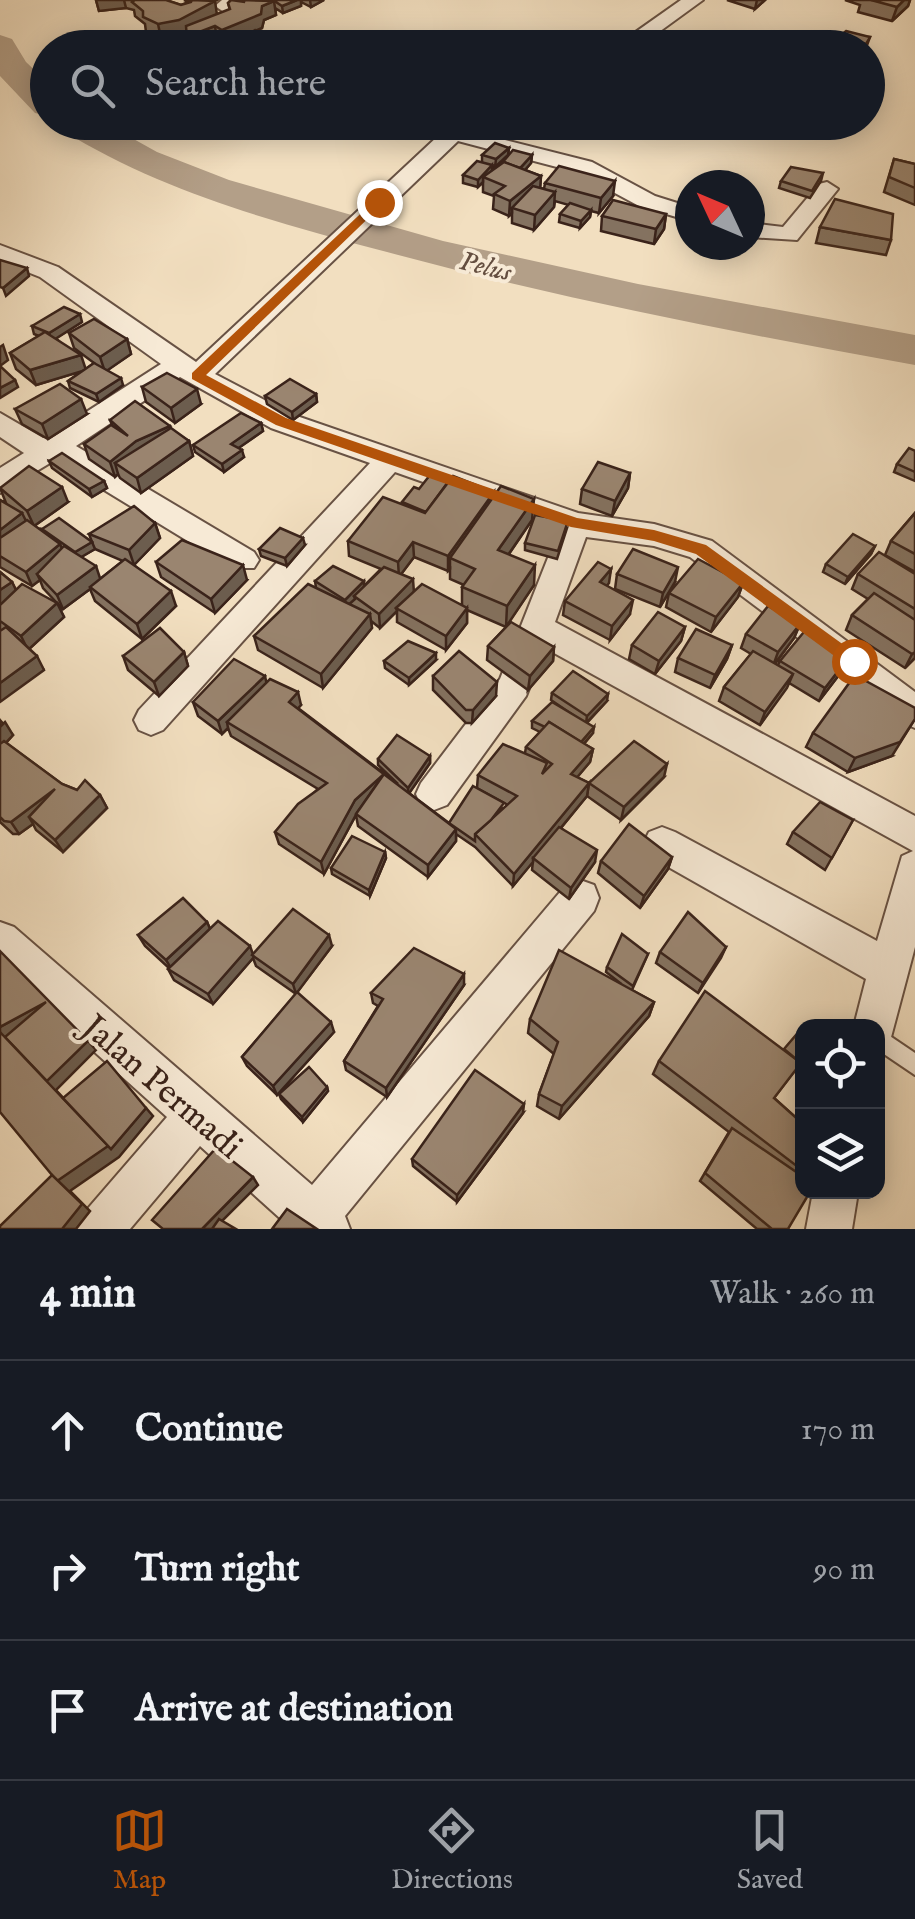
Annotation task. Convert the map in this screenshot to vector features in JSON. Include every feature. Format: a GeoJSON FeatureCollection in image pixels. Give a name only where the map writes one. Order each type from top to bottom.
{"type":"FeatureCollection","features":[{"type":"Feature","properties":{"kind":"street"},"geometry":{"type":"LineString","coordinates":[[650,30],[694,0]]}},
{"type":"Feature","properties":{"kind":"street"},"geometry":{"type":"LineString","coordinates":[[0,482],[47,448],[188,370],[322,260],[446,140]]}},
{"type":"Feature","properties":{"kind":"street"},"geometry":{"type":"LineString","coordinates":[[497,140],[584,167],[647,201],[675,209]]}},
{"type":"Feature","properties":{"kind":"street"},"geometry":{"type":"LineString","coordinates":[[765,232],[789,235],[826,189]]}},
{"type":"Feature","properties":{"kind":"street"},"geometry":{"type":"LineString","coordinates":[[0,252],[49,272],[130,325],[188,370],[377,475],[573,533],[654,535],[701,550],[854,661],[915,712]]}},
{"type":"Feature","properties":{"kind":"street"},"geometry":{"type":"LineString","coordinates":[[0,423],[244,560]]}},
{"type":"Feature","properties":{"kind":"street"},"geometry":{"type":"LineString","coordinates":[[151,720],[377,475]]}},
{"type":"Feature","properties":{"kind":"street"},"geometry":{"type":"LineString","coordinates":[[434,794],[514,686],[573,533]]}},
{"type":"Feature","properties":{"kind":"street"},"geometry":{"type":"LineString","coordinates":[[536,628],[915,834]]}},
{"type":"Feature","properties":{"kind":"street"},"geometry":{"type":"LineString","coordinates":[[662,844],[890,970]]}},
{"type":"Feature","properties":{"kind":"street"},"geometry":{"type":"LineString","coordinates":[[877,1019],[915,868]]}},
{"type":"Feature","properties":{"kind":"street"},"geometry":{"type":"LineString","coordinates":[[320,1224],[580,898]]}},
{"type":"Feature","properties":{"kind":"street","name":"Jalan Permadi"},"geometry":{"type":"LineString","coordinates":[[0,942],[320,1224]]}},
{"type":"Feature","properties":{"kind":"street"},"geometry":{"type":"LineString","coordinates":[[100,1229],[198,1116]]}},
{"type":"Feature","properties":{"kind":"street"},"geometry":{"type":"LineString","coordinates":[[829,1229],[835,1199]]}},
{"type":"Feature","properties":{"kind":"lane"},"geometry":{"type":"LineString","coordinates":[[885,1043],[915,1065]]}},
{"type":"Feature","properties":{"kind":"building"},"geometry":{"type":"Polygon","coordinates":[[[166,0],[181,5],[192,0],[215,1],[179,20],[158,24],[143,17],[143,11],[132,2],[166,0]]]}},
{"type":"Feature","properties":{"kind":"building"},"geometry":{"type":"Polygon","coordinates":[[[273,0],[297,0],[282,6],[273,0]]]}},
{"type":"Feature","properties":{"kind":"building"},"geometry":{"type":"Polygon","coordinates":[[[871,0],[904,0],[897,7],[871,0]]]}},
{"type":"Feature","properties":{"kind":"building"},"geometry":{"type":"Polygon","coordinates":[[[274,1],[262,6],[261,14],[222,30],[215,26],[186,30],[186,26],[230,9],[228,3],[274,1]]]}},
{"type":"Feature","properties":{"kind":"building"},"geometry":{"type":"Polygon","coordinates":[[[495,143],[509,148],[496,159],[482,155],[495,143]]]}},
{"type":"Feature","properties":{"kind":"building"},"geometry":{"type":"Polygon","coordinates":[[[513,150],[532,155],[520,168],[502,163],[513,150]]]}},
{"type":"Feature","properties":{"kind":"building"},"geometry":{"type":"Polygon","coordinates":[[[894,159],[915,164],[915,188],[889,177],[894,159]]]}},
{"type":"Feature","properties":{"kind":"building"},"geometry":{"type":"Polygon","coordinates":[[[477,161],[492,165],[478,180],[463,175],[477,161]]]}},
{"type":"Feature","properties":{"kind":"building"},"geometry":{"type":"Polygon","coordinates":[[[504,162],[541,176],[510,201],[494,194],[505,186],[483,177],[504,162]]]}},
{"type":"Feature","properties":{"kind":"building"},"geometry":{"type":"Polygon","coordinates":[[[559,166],[615,181],[601,198],[545,183],[559,166]]]}},
{"type":"Feature","properties":{"kind":"building"},"geometry":{"type":"Polygon","coordinates":[[[791,167],[823,173],[812,191],[781,181],[791,167]]]}},
{"type":"Feature","properties":{"kind":"building"},"geometry":{"type":"Polygon","coordinates":[[[533,186],[555,192],[535,215],[512,208],[533,186]]]}},
{"type":"Feature","properties":{"kind":"building"},"geometry":{"type":"Polygon","coordinates":[[[835,199],[893,214],[891,240],[820,227],[835,199]]]}},
{"type":"Feature","properties":{"kind":"building"},"geometry":{"type":"Polygon","coordinates":[[[613,200],[666,214],[656,229],[602,216],[613,200]]]}},
{"type":"Feature","properties":{"kind":"building"},"geometry":{"type":"Polygon","coordinates":[[[570,203],[591,210],[581,221],[560,214],[570,203]]]}},
{"type":"Feature","properties":{"kind":"building"},"geometry":{"type":"Polygon","coordinates":[[[0,260],[27,268],[3,288],[0,287],[0,260]]]}},
{"type":"Feature","properties":{"kind":"building"},"geometry":{"type":"Polygon","coordinates":[[[64,307],[80,314],[49,333],[32,326],[64,307]]]}},
{"type":"Feature","properties":{"kind":"building"},"geometry":{"type":"Polygon","coordinates":[[[94,319],[127,339],[100,357],[69,333],[94,319]]]}},
{"type":"Feature","properties":{"kind":"building"},"geometry":{"type":"Polygon","coordinates":[[[45,332],[81,355],[30,370],[10,353],[45,332]]]}},
{"type":"Feature","properties":{"kind":"building"},"geometry":{"type":"Polygon","coordinates":[[[94,363],[121,378],[96,394],[68,381],[94,363]]]}},
{"type":"Feature","properties":{"kind":"building"},"geometry":{"type":"Polygon","coordinates":[[[0,366],[15,380],[0,388],[0,366]]]}},
{"type":"Feature","properties":{"kind":"building"},"geometry":{"type":"Polygon","coordinates":[[[167,373],[197,389],[171,408],[142,387],[167,373]]]}},
{"type":"Feature","properties":{"kind":"building"},"geometry":{"type":"Polygon","coordinates":[[[290,379],[316,394],[292,412],[265,396],[290,379]]]}},
{"type":"Feature","properties":{"kind":"building"},"geometry":{"type":"Polygon","coordinates":[[[60,384],[81,399],[42,424],[15,409],[60,384]]]}},
{"type":"Feature","properties":{"kind":"building"},"geometry":{"type":"Polygon","coordinates":[[[135,401],[170,426],[136,441],[110,462],[84,444],[111,425],[128,436],[110,420],[135,401]]]}},
{"type":"Feature","properties":{"kind":"building"},"geometry":{"type":"Polygon","coordinates":[[[241,413],[261,423],[231,444],[242,450],[222,464],[193,445],[241,413]]]}},
{"type":"Feature","properties":{"kind":"building"},"geometry":{"type":"Polygon","coordinates":[[[171,428],[189,441],[137,478],[115,463],[171,428]]]}},
{"type":"Feature","properties":{"kind":"building"},"geometry":{"type":"Polygon","coordinates":[[[909,448],[915,451],[915,472],[897,464],[909,448]]]}},
{"type":"Feature","properties":{"kind":"building"},"geometry":{"type":"Polygon","coordinates":[[[62,453],[104,481],[89,489],[49,461],[62,453]]]}},
{"type":"Feature","properties":{"kind":"building"},"geometry":{"type":"Polygon","coordinates":[[[598,462],[630,473],[615,501],[582,489],[598,462]]]}},
{"type":"Feature","properties":{"kind":"building"},"geometry":{"type":"Polygon","coordinates":[[[29,466],[62,487],[27,511],[0,488],[29,466]]]}},
{"type":"Feature","properties":{"kind":"building"},"geometry":{"type":"Polygon","coordinates":[[[430,475],[448,482],[426,512],[402,502],[414,487],[419,489],[430,475]]]}},
{"type":"Feature","properties":{"kind":"building"},"geometry":{"type":"Polygon","coordinates":[[[453,476],[494,492],[448,556],[413,542],[398,562],[348,541],[383,497],[425,513],[453,476]]]}},
{"type":"Feature","properties":{"kind":"building"},"geometry":{"type":"Polygon","coordinates":[[[501,486],[534,499],[498,550],[535,565],[507,606],[462,587],[475,569],[450,558],[501,486]]]}},
{"type":"Feature","properties":{"kind":"building"},"geometry":{"type":"Polygon","coordinates":[[[0,500],[22,513],[0,530],[0,500]]]}},
{"type":"Feature","properties":{"kind":"building"},"geometry":{"type":"Polygon","coordinates":[[[134,506],[155,523],[129,550],[89,534],[134,506]]]}},
{"type":"Feature","properties":{"kind":"building"},"geometry":{"type":"Polygon","coordinates":[[[915,513],[915,554],[891,541],[915,513]]]}},
{"type":"Feature","properties":{"kind":"building"},"geometry":{"type":"Polygon","coordinates":[[[535,515],[568,521],[558,551],[525,543],[535,515]]]}},
{"type":"Feature","properties":{"kind":"building"},"geometry":{"type":"Polygon","coordinates":[[[59,518],[92,542],[75,552],[42,529],[59,518]]]}},
{"type":"Feature","properties":{"kind":"building"},"geometry":{"type":"Polygon","coordinates":[[[27,520],[60,544],[26,572],[0,556],[0,538],[27,520]]]}},
{"type":"Feature","properties":{"kind":"building"},"geometry":{"type":"Polygon","coordinates":[[[280,528],[303,538],[285,558],[259,549],[280,528]]]}},
{"type":"Feature","properties":{"kind":"building"},"geometry":{"type":"Polygon","coordinates":[[[853,534],[875,546],[848,577],[826,564],[853,534]]]}},
{"type":"Feature","properties":{"kind":"building"},"geometry":{"type":"Polygon","coordinates":[[[182,540],[243,565],[211,599],[156,562],[182,540]]]}},
{"type":"Feature","properties":{"kind":"building"},"geometry":{"type":"Polygon","coordinates":[[[64,546],[96,566],[57,595],[37,574],[64,546]]]}},
{"type":"Feature","properties":{"kind":"building"},"geometry":{"type":"Polygon","coordinates":[[[633,549],[678,567],[663,593],[617,574],[633,549]]]}},
{"type":"Feature","properties":{"kind":"building"},"geometry":{"type":"Polygon","coordinates":[[[879,552],[915,574],[915,609],[858,574],[879,552]]]}},
{"type":"Feature","properties":{"kind":"building"},"geometry":{"type":"Polygon","coordinates":[[[125,559],[171,591],[137,624],[90,587],[125,559]]]}},
{"type":"Feature","properties":{"kind":"building"},"geometry":{"type":"Polygon","coordinates":[[[698,559],[743,583],[716,617],[669,593],[698,559]]]}},
{"type":"Feature","properties":{"kind":"building"},"geometry":{"type":"Polygon","coordinates":[[[598,562],[611,569],[600,582],[633,600],[612,626],[565,601],[598,562]]]}},
{"type":"Feature","properties":{"kind":"building"},"geometry":{"type":"Polygon","coordinates":[[[333,566],[364,581],[345,600],[315,581],[333,566]]]}},
{"type":"Feature","properties":{"kind":"building"},"geometry":{"type":"Polygon","coordinates":[[[384,567],[413,579],[379,614],[354,596],[384,567]]]}},
{"type":"Feature","properties":{"kind":"building"},"geometry":{"type":"Polygon","coordinates":[[[0,572],[12,582],[0,590],[0,572]]]}},
{"type":"Feature","properties":{"kind":"building"},"geometry":{"type":"Polygon","coordinates":[[[22,584],[57,603],[21,636],[0,621],[0,605],[22,584]]]}},
{"type":"Feature","properties":{"kind":"building"},"geometry":{"type":"Polygon","coordinates":[[[308,584],[370,614],[321,674],[254,636],[308,584]]]}},
{"type":"Feature","properties":{"kind":"building"},"geometry":{"type":"Polygon","coordinates":[[[422,584],[467,608],[446,636],[396,608],[422,584]]]}},
{"type":"Feature","properties":{"kind":"building"},"geometry":{"type":"Polygon","coordinates":[[[874,593],[915,620],[912,654],[852,615],[874,593]]]}},
{"type":"Feature","properties":{"kind":"building"},"geometry":{"type":"Polygon","coordinates":[[[768,606],[800,624],[778,652],[746,634],[768,606]]]}},
{"type":"Feature","properties":{"kind":"building"},"geometry":{"type":"Polygon","coordinates":[[[658,612],[685,627],[659,661],[632,645],[658,612]]]}},
{"type":"Feature","properties":{"kind":"building"},"geometry":{"type":"Polygon","coordinates":[[[511,622],[554,647],[530,676],[488,646],[511,622]]]}},
{"type":"Feature","properties":{"kind":"building"},"geometry":{"type":"Polygon","coordinates":[[[6,627],[37,656],[0,683],[0,631],[6,627]]]}},
{"type":"Feature","properties":{"kind":"building"},"geometry":{"type":"Polygon","coordinates":[[[808,627],[852,653],[825,688],[780,661],[808,627]]]}},
{"type":"Feature","properties":{"kind":"building"},"geometry":{"type":"Polygon","coordinates":[[[160,628],[184,652],[154,682],[123,656],[160,628]]]}},
{"type":"Feature","properties":{"kind":"building"},"geometry":{"type":"Polygon","coordinates":[[[696,629],[732,645],[715,675],[678,658],[696,629]]]}},
{"type":"Feature","properties":{"kind":"building"},"geometry":{"type":"Polygon","coordinates":[[[408,641],[436,653],[409,678],[384,661],[408,641]]]}},
{"type":"Feature","properties":{"kind":"building"},"geometry":{"type":"Polygon","coordinates":[[[459,651],[497,682],[473,710],[466,710],[433,676],[459,651]]]}},
{"type":"Feature","properties":{"kind":"building"},"geometry":{"type":"Polygon","coordinates":[[[753,651],[793,674],[765,712],[724,687],[753,651]]]}},
{"type":"Feature","properties":{"kind":"building"},"geometry":{"type":"Polygon","coordinates":[[[234,659],[265,676],[218,721],[193,702],[234,659]]]}},
{"type":"Feature","properties":{"kind":"building"},"geometry":{"type":"Polygon","coordinates":[[[573,671],[608,694],[587,716],[552,693],[573,671]]]}},
{"type":"Feature","properties":{"kind":"building"},"geometry":{"type":"Polygon","coordinates":[[[855,675],[915,708],[915,719],[900,742],[855,758],[813,733],[855,675]]]}},
{"type":"Feature","properties":{"kind":"building"},"geometry":{"type":"Polygon","coordinates":[[[270,679],[298,692],[289,702],[384,774],[355,800],[321,862],[275,832],[298,804],[327,783],[227,722],[270,679]]]}},
{"type":"Feature","properties":{"kind":"building"},"geometry":{"type":"Polygon","coordinates":[[[552,702],[594,727],[581,742],[549,722],[545,727],[532,721],[552,702]]]}},
{"type":"Feature","properties":{"kind":"building"},"geometry":{"type":"Polygon","coordinates":[[[549,722],[593,749],[571,774],[589,783],[514,874],[475,834],[517,796],[478,775],[503,744],[547,763],[542,774],[552,764],[526,747],[549,722]]]}},
{"type":"Feature","properties":{"kind":"building"},"geometry":{"type":"Polygon","coordinates":[[[397,735],[430,756],[408,788],[378,759],[397,735]]]}},
{"type":"Feature","properties":{"kind":"building"},"geometry":{"type":"Polygon","coordinates":[[[4,741],[62,784],[77,790],[85,780],[100,795],[55,840],[29,817],[55,789],[11,822],[0,817],[0,744],[4,741]]]}},
{"type":"Feature","properties":{"kind":"building"},"geometry":{"type":"Polygon","coordinates":[[[634,741],[667,764],[624,807],[589,783],[634,741]]]}},
{"type":"Feature","properties":{"kind":"building"},"geometry":{"type":"Polygon","coordinates":[[[384,774],[456,829],[428,865],[356,814],[384,774]]]}},
{"type":"Feature","properties":{"kind":"building"},"geometry":{"type":"Polygon","coordinates":[[[473,786],[504,803],[475,834],[475,841],[449,823],[473,786]]]}},
{"type":"Feature","properties":{"kind":"building"},"geometry":{"type":"Polygon","coordinates":[[[820,802],[853,820],[832,858],[793,832],[820,802]]]}},
{"type":"Feature","properties":{"kind":"building"},"geometry":{"type":"Polygon","coordinates":[[[629,824],[672,857],[644,896],[601,861],[629,824]]]}},
{"type":"Feature","properties":{"kind":"building"},"geometry":{"type":"Polygon","coordinates":[[[559,827],[597,850],[571,888],[533,858],[559,827]]]}},
{"type":"Feature","properties":{"kind":"building"},"geometry":{"type":"Polygon","coordinates":[[[352,836],[385,852],[369,890],[331,868],[352,836]]]}},
{"type":"Feature","properties":{"kind":"building"},"geometry":{"type":"Polygon","coordinates":[[[183,898],[207,922],[166,960],[138,935],[183,898]]]}},
{"type":"Feature","properties":{"kind":"building"},"geometry":{"type":"Polygon","coordinates":[[[293,909],[329,935],[293,984],[252,955],[293,909]]]}},
{"type":"Feature","properties":{"kind":"building"},"geometry":{"type":"Polygon","coordinates":[[[688,912],[726,947],[703,983],[660,952],[688,912]]]}},
{"type":"Feature","properties":{"kind":"building"},"geometry":{"type":"Polygon","coordinates":[[[218,921],[250,946],[208,994],[168,969],[218,921]]]}},
{"type":"Feature","properties":{"kind":"building"},"geometry":{"type":"Polygon","coordinates":[[[622,934],[648,954],[633,986],[607,967],[622,934]]]}},
{"type":"Feature","properties":{"kind":"building"},"geometry":{"type":"Polygon","coordinates":[[[414,948],[464,974],[386,1088],[344,1061],[383,999],[371,993],[414,948]]]}},
{"type":"Feature","properties":{"kind":"building"},"geometry":{"type":"Polygon","coordinates":[[[559,950],[654,1002],[562,1106],[539,1094],[558,1042],[530,1019],[559,950]]]}},
{"type":"Feature","properties":{"kind":"building"},"geometry":{"type":"Polygon","coordinates":[[[0,951],[88,1041],[47,1081],[5,1037],[46,1002],[0,1027],[0,951]]]}},
{"type":"Feature","properties":{"kind":"building"},"geometry":{"type":"Polygon","coordinates":[[[705,991],[795,1058],[795,1071],[774,1098],[795,1117],[795,1165],[659,1061],[705,991]]]}},
{"type":"Feature","properties":{"kind":"building"},"geometry":{"type":"Polygon","coordinates":[[[297,992],[331,1022],[273,1086],[242,1057],[297,992]]]}},
{"type":"Feature","properties":{"kind":"building"},"geometry":{"type":"Polygon","coordinates":[[[0,1032],[108,1146],[57,1181],[0,1112],[0,1032]]]}},
{"type":"Feature","properties":{"kind":"building"},"geometry":{"type":"Polygon","coordinates":[[[795,1036],[795,1058],[784,1049],[795,1036]]]}},
{"type":"Feature","properties":{"kind":"building"},"geometry":{"type":"Polygon","coordinates":[[[107,1061],[146,1108],[111,1149],[63,1098],[107,1061]]]}},
{"type":"Feature","properties":{"kind":"building"},"geometry":{"type":"Polygon","coordinates":[[[309,1067],[327,1087],[302,1117],[279,1094],[309,1067]]]}},
{"type":"Feature","properties":{"kind":"building"},"geometry":{"type":"Polygon","coordinates":[[[475,1070],[524,1104],[457,1195],[412,1159],[475,1070]]]}},
{"type":"Feature","properties":{"kind":"building"},"geometry":{"type":"Polygon","coordinates":[[[732,1128],[795,1171],[795,1199],[806,1199],[788,1229],[772,1229],[705,1173],[732,1128]]]}},
{"type":"Feature","properties":{"kind":"building"},"geometry":{"type":"Polygon","coordinates":[[[216,1148],[253,1177],[202,1229],[163,1229],[152,1220],[216,1148]]]}},
{"type":"Feature","properties":{"kind":"building"},"geometry":{"type":"Polygon","coordinates":[[[52,1175],[82,1204],[62,1229],[0,1229],[0,1226],[52,1175]]]}},
{"type":"Feature","properties":{"kind":"building"},"geometry":{"type":"Polygon","coordinates":[[[287,1209],[317,1229],[272,1229],[287,1209]]]}},
{"type":"Feature","properties":{"kind":"building"},"geometry":{"type":"Polygon","coordinates":[[[219,1219],[236,1229],[212,1229],[219,1219]]]}},
{"type":"Feature","properties":{"kind":"waterway","name":"Pelus"},"geometry":{"type":"LineString","coordinates":[[0,46],[11,67],[30,87]]}},
{"type":"Feature","properties":{"kind":"waterway","name":"Pelus"},"geometry":{"type":"LineString","coordinates":[[106,140],[215,189],[432,251],[569,284],[915,350]]}},
{"type":"Feature","properties":{"kind":"route"},"geometry":{"type":"LineString","coordinates":[[379,202],[196,376],[281,421],[576,524],[654,535],[701,550],[854,661]]}}]}
